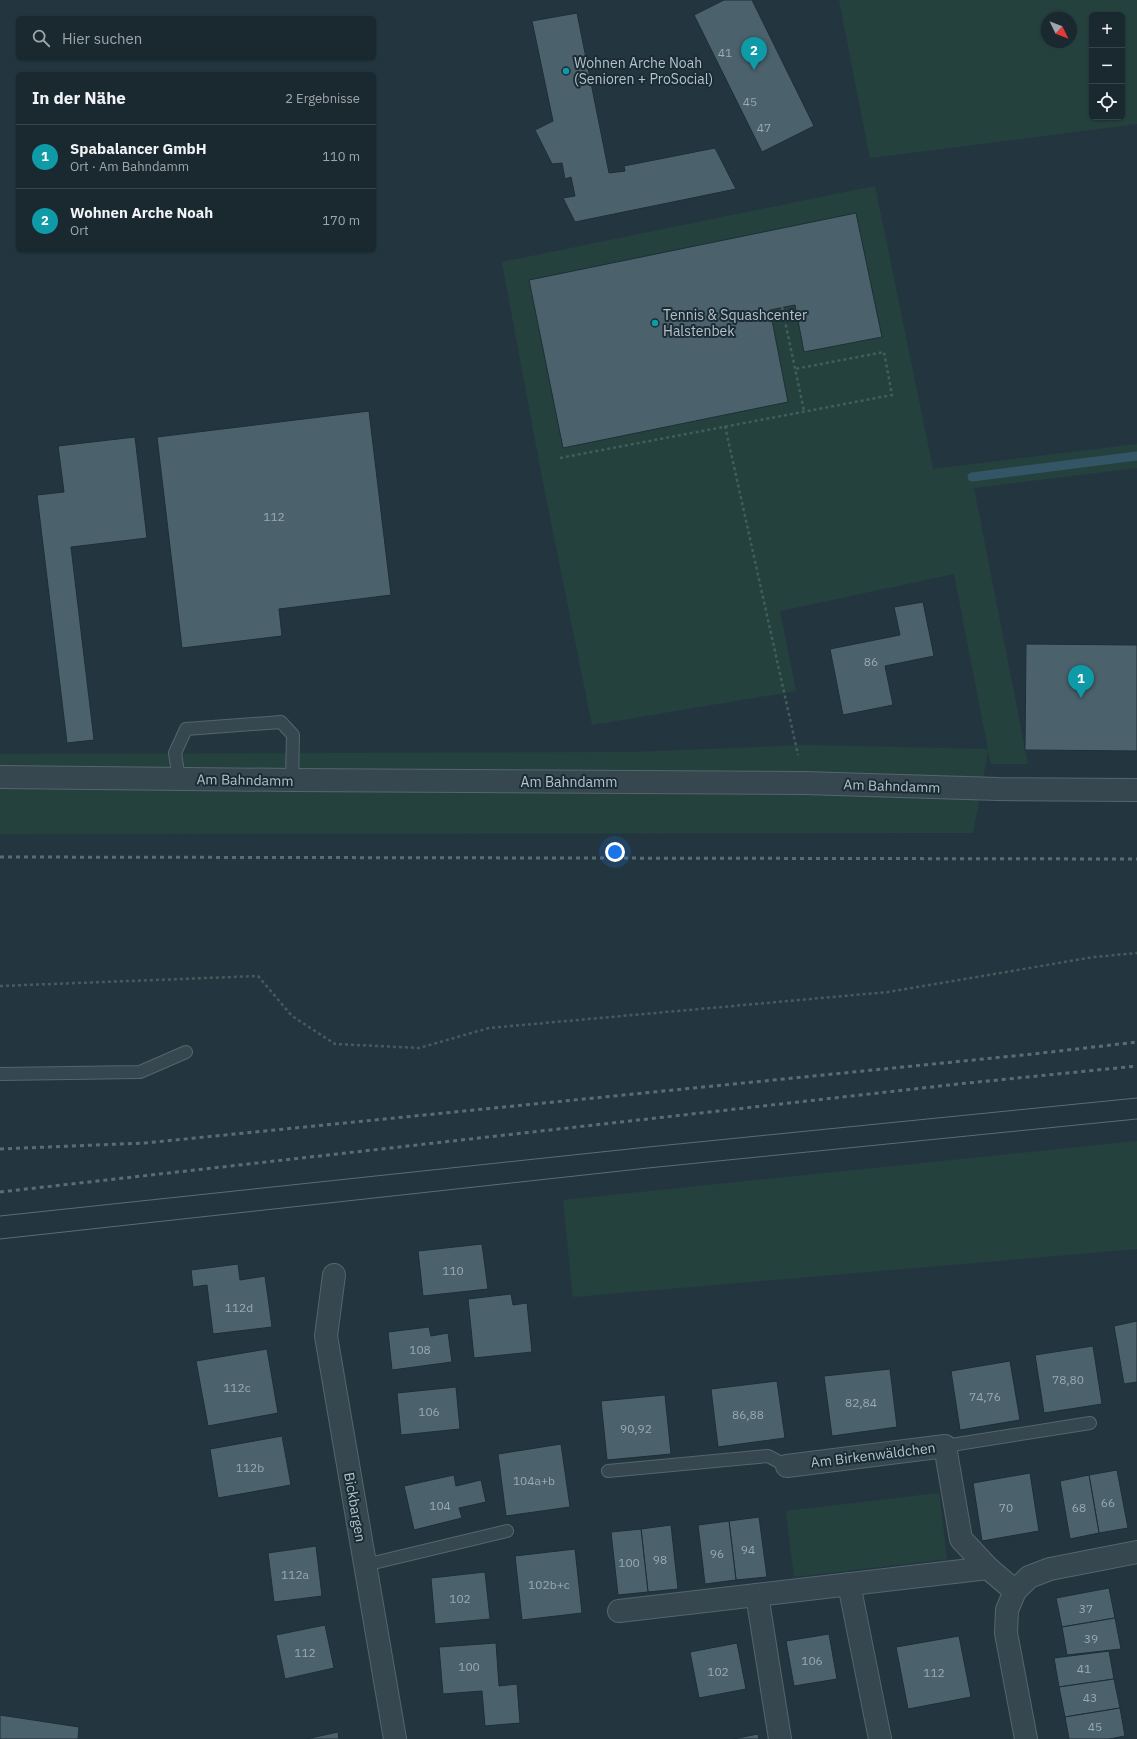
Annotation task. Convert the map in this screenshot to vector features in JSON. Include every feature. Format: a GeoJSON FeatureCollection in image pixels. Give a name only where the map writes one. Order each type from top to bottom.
{"type":"FeatureCollection","features":[{"type":"Feature","properties":{"kind":"street","name":"Am Bahndamm"},"geometry":{"type":"LineString","coordinates":[[0,777],[804,783],[998,789],[1137,790]]}},
{"type":"Feature","properties":{"kind":"street","name":"Bickbargen"},"geometry":{"type":"LineString","coordinates":[[334,1275],[326,1336],[395,1739]]}},
{"type":"Feature","properties":{"kind":"street","name":"Am Birkenwäldchen"},"geometry":{"type":"LineString","coordinates":[[787,1466],[945,1446],[961,1540],[988,1568],[1015,1591]]}},
{"type":"Feature","properties":{"kind":"street"},"geometry":{"type":"LineString","coordinates":[[1026,1739],[1006,1633],[1007,1610],[1015,1591],[1029,1577],[1050,1569],[1137,1552]]}},
{"type":"Feature","properties":{"kind":"street"},"geometry":{"type":"LineString","coordinates":[[619,1611],[988,1568]]}},
{"type":"Feature","properties":{"kind":"street"},"geometry":{"type":"LineString","coordinates":[[849,1584],[880,1739]]}},
{"type":"Feature","properties":{"kind":"street"},"geometry":{"type":"LineString","coordinates":[[757,1594],[780,1739]]}},
{"type":"Feature","properties":{"kind":"lane"},"geometry":{"type":"LineString","coordinates":[[179,779],[175,753],[186,729],[281,722],[293,735],[292,780]]}},
{"type":"Feature","properties":{"kind":"lane"},"geometry":{"type":"LineString","coordinates":[[0,1074],[140,1072],[186,1052]]}},
{"type":"Feature","properties":{"kind":"lane"},"geometry":{"type":"LineString","coordinates":[[945,1446],[1090,1423]]}},
{"type":"Feature","properties":{"kind":"lane"},"geometry":{"type":"LineString","coordinates":[[608,1471],[768,1456],[787,1466]]}},
{"type":"Feature","properties":{"kind":"lane"},"geometry":{"type":"LineString","coordinates":[[365,1565],[507,1531]]}},
{"type":"Feature","properties":{"kind":"path"},"geometry":{"type":"LineString","coordinates":[[782,307],[804,412]]}},
{"type":"Feature","properties":{"kind":"path"},"geometry":{"type":"LineString","coordinates":[[560,458],[892,395],[884,352],[795,369]]}},
{"type":"Feature","properties":{"kind":"path"},"geometry":{"type":"LineString","coordinates":[[725,426],[804,783]]}},
{"type":"Feature","properties":{"kind":"path"},"geometry":{"type":"LineString","coordinates":[[0,986],[258,976],[292,1016],[335,1044],[419,1048],[489,1028],[888,992],[1094,957],[1137,953]]}},
{"type":"Feature","properties":{"kind":"green space"},"geometry":{"type":"Polygon","coordinates":[[[839,0],[1137,0],[1137,124],[870,158],[839,0]]]}},
{"type":"Feature","properties":{"kind":"green space"},"geometry":{"type":"Polygon","coordinates":[[[875,186],[933,469],[1137,444],[1137,468],[974,488],[1028,764],[991,764],[988,751],[973,833],[0,834],[0,754],[633,752],[808,745],[988,749],[954,574],[780,611],[796,691],[592,725],[541,472],[502,262],[875,186]]]}},
{"type":"Feature","properties":{"kind":"green space"},"geometry":{"type":"Polygon","coordinates":[[[1137,1141],[1137,1249],[573,1297],[563,1200],[1137,1141]]]}},
{"type":"Feature","properties":{"kind":"green space"},"geometry":{"type":"Polygon","coordinates":[[[939,1493],[947,1559],[794,1577],[786,1511],[939,1493]]]}},
{"type":"Feature","properties":{"kind":"building"},"geometry":{"type":"Polygon","coordinates":[[[724,0],[752,0],[814,126],[762,152],[694,15],[724,0]]]}},
{"type":"Feature","properties":{"kind":"building","name":"Wohnen Arche Noah (Senioren + ProSocial)"},"geometry":{"type":"Polygon","coordinates":[[[577,13],[609,173],[625,171],[624,166],[715,148],[736,189],[575,222],[563,198],[575,196],[571,177],[565,179],[562,163],[552,164],[535,130],[553,121],[532,21],[577,13]]]}},
{"type":"Feature","properties":{"kind":"building","name":"Tennis & Squashcenter Halstenbek"},"geometry":{"type":"Polygon","coordinates":[[[856,213],[882,337],[804,352],[795,305],[770,310],[788,402],[563,448],[529,280],[856,213]]]}},
{"type":"Feature","properties":{"kind":"building"},"geometry":{"type":"Polygon","coordinates":[[[369,411],[391,595],[279,609],[282,636],[182,648],[157,437],[369,411]]]}},
{"type":"Feature","properties":{"kind":"building"},"geometry":{"type":"Polygon","coordinates":[[[135,437],[147,538],[71,547],[94,740],[67,743],[37,495],[64,492],[58,446],[135,437]]]}},
{"type":"Feature","properties":{"kind":"building"},"geometry":{"type":"Polygon","coordinates":[[[923,602],[934,656],[885,666],[893,705],[843,715],[830,649],[900,635],[894,607],[923,602]]]}},
{"type":"Feature","properties":{"kind":"building"},"geometry":{"type":"Polygon","coordinates":[[[1026,644],[1137,645],[1137,751],[1025,750],[1026,644]]]}},
{"type":"Feature","properties":{"kind":"building"},"geometry":{"type":"Polygon","coordinates":[[[482,1244],[488,1289],[423,1296],[418,1251],[482,1244]]]}},
{"type":"Feature","properties":{"kind":"building"},"geometry":{"type":"Polygon","coordinates":[[[238,1264],[240,1280],[265,1276],[272,1327],[213,1334],[207,1285],[193,1287],[191,1270],[238,1264]]]}},
{"type":"Feature","properties":{"kind":"building"},"geometry":{"type":"Polygon","coordinates":[[[511,1294],[513,1305],[527,1303],[532,1352],[474,1358],[468,1299],[511,1294]]]}},
{"type":"Feature","properties":{"kind":"building"},"geometry":{"type":"Polygon","coordinates":[[[1137,1321],[1137,1382],[1124,1384],[1114,1326],[1137,1321]]]}},
{"type":"Feature","properties":{"kind":"building"},"geometry":{"type":"Polygon","coordinates":[[[429,1327],[431,1336],[448,1333],[452,1362],[392,1370],[388,1332],[429,1327]]]}},
{"type":"Feature","properties":{"kind":"building"},"geometry":{"type":"Polygon","coordinates":[[[1093,1346],[1102,1404],[1044,1413],[1035,1355],[1093,1346]]]}},
{"type":"Feature","properties":{"kind":"building"},"geometry":{"type":"Polygon","coordinates":[[[267,1349],[278,1413],[208,1426],[196,1361],[267,1349]]]}},
{"type":"Feature","properties":{"kind":"building"},"geometry":{"type":"Polygon","coordinates":[[[1010,1361],[1020,1420],[960,1430],[951,1371],[1010,1361]]]}},
{"type":"Feature","properties":{"kind":"building"},"geometry":{"type":"Polygon","coordinates":[[[890,1369],[897,1427],[832,1436],[824,1376],[890,1369]]]}},
{"type":"Feature","properties":{"kind":"building"},"geometry":{"type":"Polygon","coordinates":[[[777,1381],[785,1438],[718,1447],[711,1389],[777,1381]]]}},
{"type":"Feature","properties":{"kind":"building"},"geometry":{"type":"Polygon","coordinates":[[[456,1387],[460,1429],[401,1435],[397,1393],[456,1387]]]}},
{"type":"Feature","properties":{"kind":"building"},"geometry":{"type":"Polygon","coordinates":[[[665,1395],[671,1454],[607,1460],[601,1401],[665,1395]]]}},
{"type":"Feature","properties":{"kind":"building"},"geometry":{"type":"Polygon","coordinates":[[[282,1436],[291,1485],[218,1498],[210,1449],[282,1436]]]}},
{"type":"Feature","properties":{"kind":"building"},"geometry":{"type":"Polygon","coordinates":[[[561,1444],[570,1507],[506,1516],[498,1454],[561,1444]]]}},
{"type":"Feature","properties":{"kind":"building"},"geometry":{"type":"Polygon","coordinates":[[[1117,1470],[1128,1528],[1099,1533],[1089,1475],[1117,1470]]]}},
{"type":"Feature","properties":{"kind":"building"},"geometry":{"type":"Polygon","coordinates":[[[1030,1473],[1039,1531],[982,1541],[973,1483],[1030,1473]]]}},
{"type":"Feature","properties":{"kind":"building"},"geometry":{"type":"Polygon","coordinates":[[[454,1475],[456,1486],[481,1480],[486,1502],[459,1508],[462,1518],[414,1530],[404,1486],[454,1475]]]}},
{"type":"Feature","properties":{"kind":"building"},"geometry":{"type":"Polygon","coordinates":[[[1089,1475],[1099,1533],[1070,1539],[1060,1481],[1089,1475]]]}},
{"type":"Feature","properties":{"kind":"building"},"geometry":{"type":"Polygon","coordinates":[[[759,1517],[767,1577],[736,1580],[729,1521],[759,1517]]]}},
{"type":"Feature","properties":{"kind":"building"},"geometry":{"type":"Polygon","coordinates":[[[729,1521],[736,1580],[705,1584],[698,1525],[729,1521]]]}},
{"type":"Feature","properties":{"kind":"building"},"geometry":{"type":"Polygon","coordinates":[[[671,1525],[678,1589],[648,1592],[641,1529],[671,1525]]]}},
{"type":"Feature","properties":{"kind":"building"},"geometry":{"type":"Polygon","coordinates":[[[641,1529],[648,1592],[618,1595],[611,1532],[641,1529]]]}},
{"type":"Feature","properties":{"kind":"building"},"geometry":{"type":"Polygon","coordinates":[[[316,1546],[322,1596],[274,1602],[268,1553],[316,1546]]]}},
{"type":"Feature","properties":{"kind":"building"},"geometry":{"type":"Polygon","coordinates":[[[575,1549],[582,1613],[522,1620],[515,1556],[575,1549]]]}},
{"type":"Feature","properties":{"kind":"building"},"geometry":{"type":"Polygon","coordinates":[[[485,1572],[490,1619],[435,1624],[431,1578],[485,1572]]]}},
{"type":"Feature","properties":{"kind":"building"},"geometry":{"type":"Polygon","coordinates":[[[1109,1588],[1115,1618],[1062,1627],[1056,1598],[1109,1588]]]}},
{"type":"Feature","properties":{"kind":"building"},"geometry":{"type":"Polygon","coordinates":[[[1115,1618],[1121,1649],[1067,1655],[1062,1627],[1115,1618]]]}},
{"type":"Feature","properties":{"kind":"building"},"geometry":{"type":"Polygon","coordinates":[[[325,1625],[334,1668],[285,1679],[276,1635],[325,1625]]]}},
{"type":"Feature","properties":{"kind":"building"},"geometry":{"type":"Polygon","coordinates":[[[829,1634],[837,1679],[794,1686],[786,1641],[829,1634]]]}},
{"type":"Feature","properties":{"kind":"building"},"geometry":{"type":"Polygon","coordinates":[[[959,1636],[971,1697],[908,1709],[896,1647],[959,1636]]]}},
{"type":"Feature","properties":{"kind":"building"},"geometry":{"type":"Polygon","coordinates":[[[496,1643],[499,1686],[517,1684],[520,1723],[485,1726],[482,1691],[443,1694],[439,1647],[496,1643]]]}},
{"type":"Feature","properties":{"kind":"building"},"geometry":{"type":"Polygon","coordinates":[[[737,1643],[746,1689],[699,1698],[690,1652],[737,1643]]]}},
{"type":"Feature","properties":{"kind":"building"},"geometry":{"type":"Polygon","coordinates":[[[1109,1651],[1114,1679],[1059,1687],[1054,1658],[1109,1651]]]}},
{"type":"Feature","properties":{"kind":"building"},"geometry":{"type":"Polygon","coordinates":[[[1114,1679],[1120,1708],[1065,1717],[1059,1687],[1114,1679]]]}},
{"type":"Feature","properties":{"kind":"building"},"geometry":{"type":"Polygon","coordinates":[[[1120,1708],[1125,1736],[1109,1739],[1069,1739],[1065,1717],[1120,1708]]]}},
{"type":"Feature","properties":{"kind":"building"},"geometry":{"type":"Polygon","coordinates":[[[0,1715],[79,1727],[78,1739],[0,1739],[0,1715]]]}},
{"type":"Feature","properties":{"kind":"building"},"geometry":{"type":"Polygon","coordinates":[[[338,1732],[339,1739],[306,1739],[338,1732]]]}},
{"type":"Feature","properties":{"kind":"building"},"geometry":{"type":"Polygon","coordinates":[[[758,1734],[759,1739],[733,1739],[758,1734]]]}},
{"type":"Feature","properties":{"kind":"waterway"},"geometry":{"type":"LineString","coordinates":[[972,477],[1137,456]]}},
{"type":"Feature","properties":{"kind":"tram line"},"geometry":{"type":"LineString","coordinates":[[0,1216],[648,1147],[1137,1098]]}},
{"type":"Feature","properties":{"kind":"tram line"},"geometry":{"type":"LineString","coordinates":[[0,1239],[648,1168],[1137,1119]]}},
{"type":"Feature","properties":{"kind":"railway"},"geometry":{"type":"LineString","coordinates":[[0,857],[1137,859]]}},
{"type":"Feature","properties":{"kind":"railway"},"geometry":{"type":"LineString","coordinates":[[0,1149],[145,1143],[1033,1054],[1137,1042]]}},
{"type":"Feature","properties":{"kind":"railway"},"geometry":{"type":"LineString","coordinates":[[0,1192],[958,1084],[1137,1066]]}},
{"type":"Feature","properties":{"kind":"place","name":"Wohnen Arche Noah"},"geometry":{"type":"Point","coordinates":[754,70]}},
{"type":"Feature","properties":{"kind":"place","name":"Wohnen Arche Noah (Senioren + ProSocial)"},"geometry":{"type":"Point","coordinates":[566,71]}},
{"type":"Feature","properties":{"kind":"place","name":"Tennis & Squashcenter Halstenbek"},"geometry":{"type":"Point","coordinates":[655,323]}},
{"type":"Feature","properties":{"kind":"place","name":"Spabalancer GmbH"},"geometry":{"type":"Point","coordinates":[1081,698]}}]}
